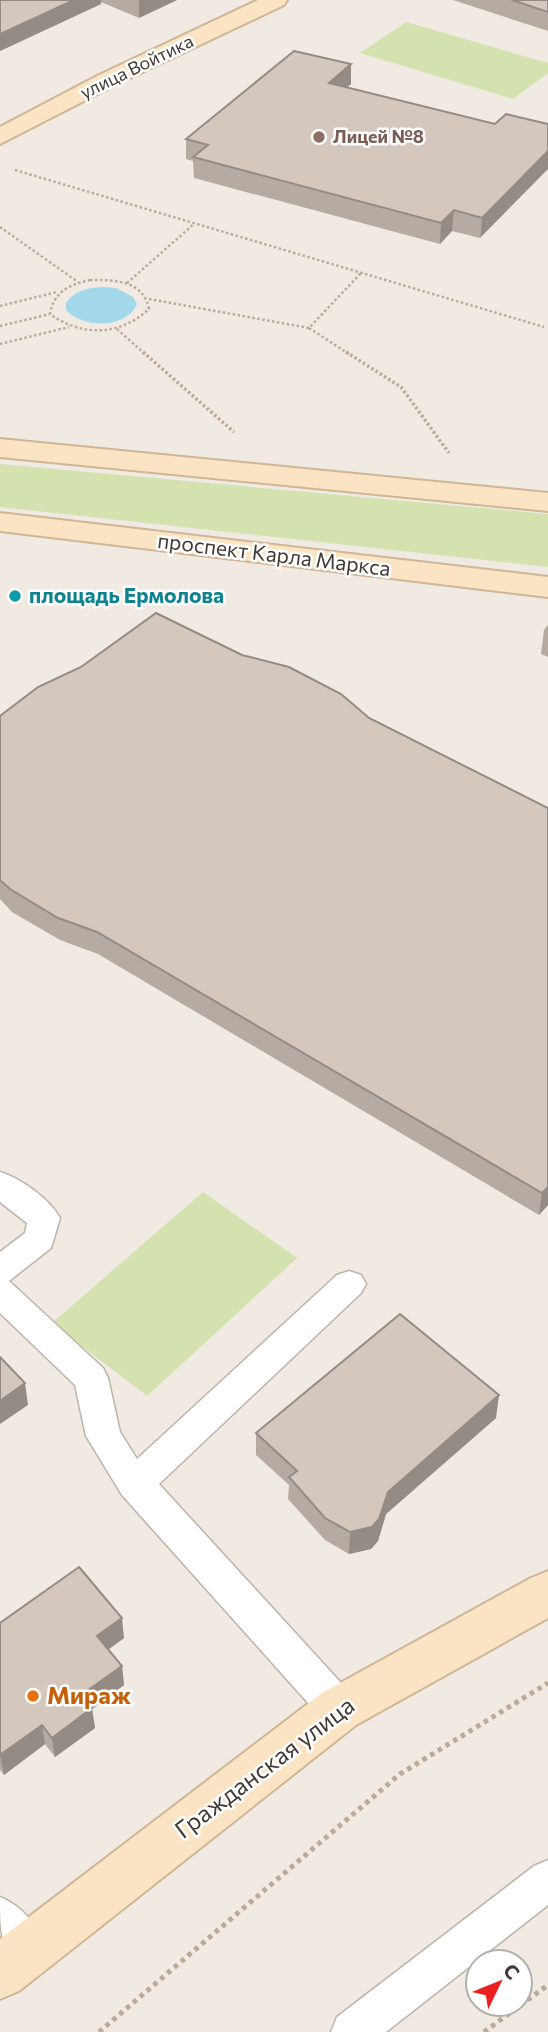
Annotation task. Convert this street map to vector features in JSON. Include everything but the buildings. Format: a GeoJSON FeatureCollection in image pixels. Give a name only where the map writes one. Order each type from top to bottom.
{"type":"FeatureCollection","features":[{"type":"Feature","properties":{"kind":"main road","name":"улица Войтика"},"geometry":{"type":"LineString","coordinates":[[0,137],[107,80],[276,0]]}},
{"type":"Feature","properties":{"kind":"main road"},"geometry":{"type":"LineString","coordinates":[[0,449],[548,502]]}},
{"type":"Feature","properties":{"kind":"main road","name":"проспект Карла Маркса"},"geometry":{"type":"LineString","coordinates":[[0,522],[548,587]]}},
{"type":"Feature","properties":{"kind":"main road","name":"Гражданская улица"},"geometry":{"type":"LineString","coordinates":[[9,1946],[339,1709],[548,1593]]}},
{"type":"Feature","properties":{"kind":"lane"},"geometry":{"type":"LineString","coordinates":[[0,1184],[44,1219],[40,1239],[0,1271]]}},
{"type":"Feature","properties":{"kind":"lane"},"geometry":{"type":"LineString","coordinates":[[135,1484],[349,1284]]}},
{"type":"Feature","properties":{"kind":"lane"},"geometry":{"type":"LineString","coordinates":[[0,1292],[91,1378],[103,1436],[135,1484],[339,1709]]}},
{"type":"Feature","properties":{"kind":"lane"},"geometry":{"type":"LineString","coordinates":[[352,2032],[548,1881]]}},
{"type":"Feature","properties":{"kind":"path"},"geometry":{"type":"LineString","coordinates":[[4,167],[544,327]]}},
{"type":"Feature","properties":{"kind":"path"},"geometry":{"type":"LineString","coordinates":[[127,283],[195,223]]}},
{"type":"Feature","properties":{"kind":"path"},"geometry":{"type":"LineString","coordinates":[[0,227],[79,283]]}},
{"type":"Feature","properties":{"kind":"path"},"geometry":{"type":"LineString","coordinates":[[309,328],[361,273]]}},
{"type":"Feature","properties":{"kind":"path"},"geometry":{"type":"LineString","coordinates":[[0,306],[79,283],[109,280],[127,283],[141,290],[149,299],[309,328],[401,387],[453,458]]}},
{"type":"Feature","properties":{"kind":"path"},"geometry":{"type":"LineString","coordinates":[[51,314],[51,300],[59,291]]}},
{"type":"Feature","properties":{"kind":"path"},"geometry":{"type":"LineString","coordinates":[[0,326],[51,314],[70,327],[88,331],[116,329],[141,319],[149,309],[149,299]]}},
{"type":"Feature","properties":{"kind":"path"},"geometry":{"type":"LineString","coordinates":[[0,344],[70,327]]}},
{"type":"Feature","properties":{"kind":"path"},"geometry":{"type":"LineString","coordinates":[[116,329],[240,437]]}},
{"type":"Feature","properties":{"kind":"path"},"geometry":{"type":"LineString","coordinates":[[99,2032],[400,1774],[548,1683]]}},
{"type":"Feature","properties":{"kind":"path"},"geometry":{"type":"LineString","coordinates":[[484,2032],[548,1985]]}},
{"type":"Feature","properties":{"kind":"green space"},"geometry":{"type":"Polygon","coordinates":[[[406,22],[548,63],[548,73],[513,99],[360,53],[406,22]]]}},
{"type":"Feature","properties":{"kind":"green space"},"geometry":{"type":"Polygon","coordinates":[[[0,464],[548,514],[548,567],[0,507],[0,464]]]}},
{"type":"Feature","properties":{"kind":"green space"},"geometry":{"type":"Polygon","coordinates":[[[203,1192],[297,1258],[147,1396],[52,1323],[203,1192]]]}},
{"type":"Feature","properties":{"kind":"water"},"geometry":{"type":"Polygon","coordinates":[[[103,287],[116,288],[133,297],[137,304],[124,318],[104,324],[83,321],[66,310],[66,303],[78,292],[103,287]]]}},
{"type":"Feature","properties":{"kind":"place","name":"Лицей №8"},"geometry":{"type":"Point","coordinates":[319,137]}},
{"type":"Feature","properties":{"kind":"place","name":"площадь Ермолова"},"geometry":{"type":"Point","coordinates":[15,596]}},
{"type":"Feature","properties":{"kind":"place","name":"Мираж"},"geometry":{"type":"Point","coordinates":[33,1696]}}]}
